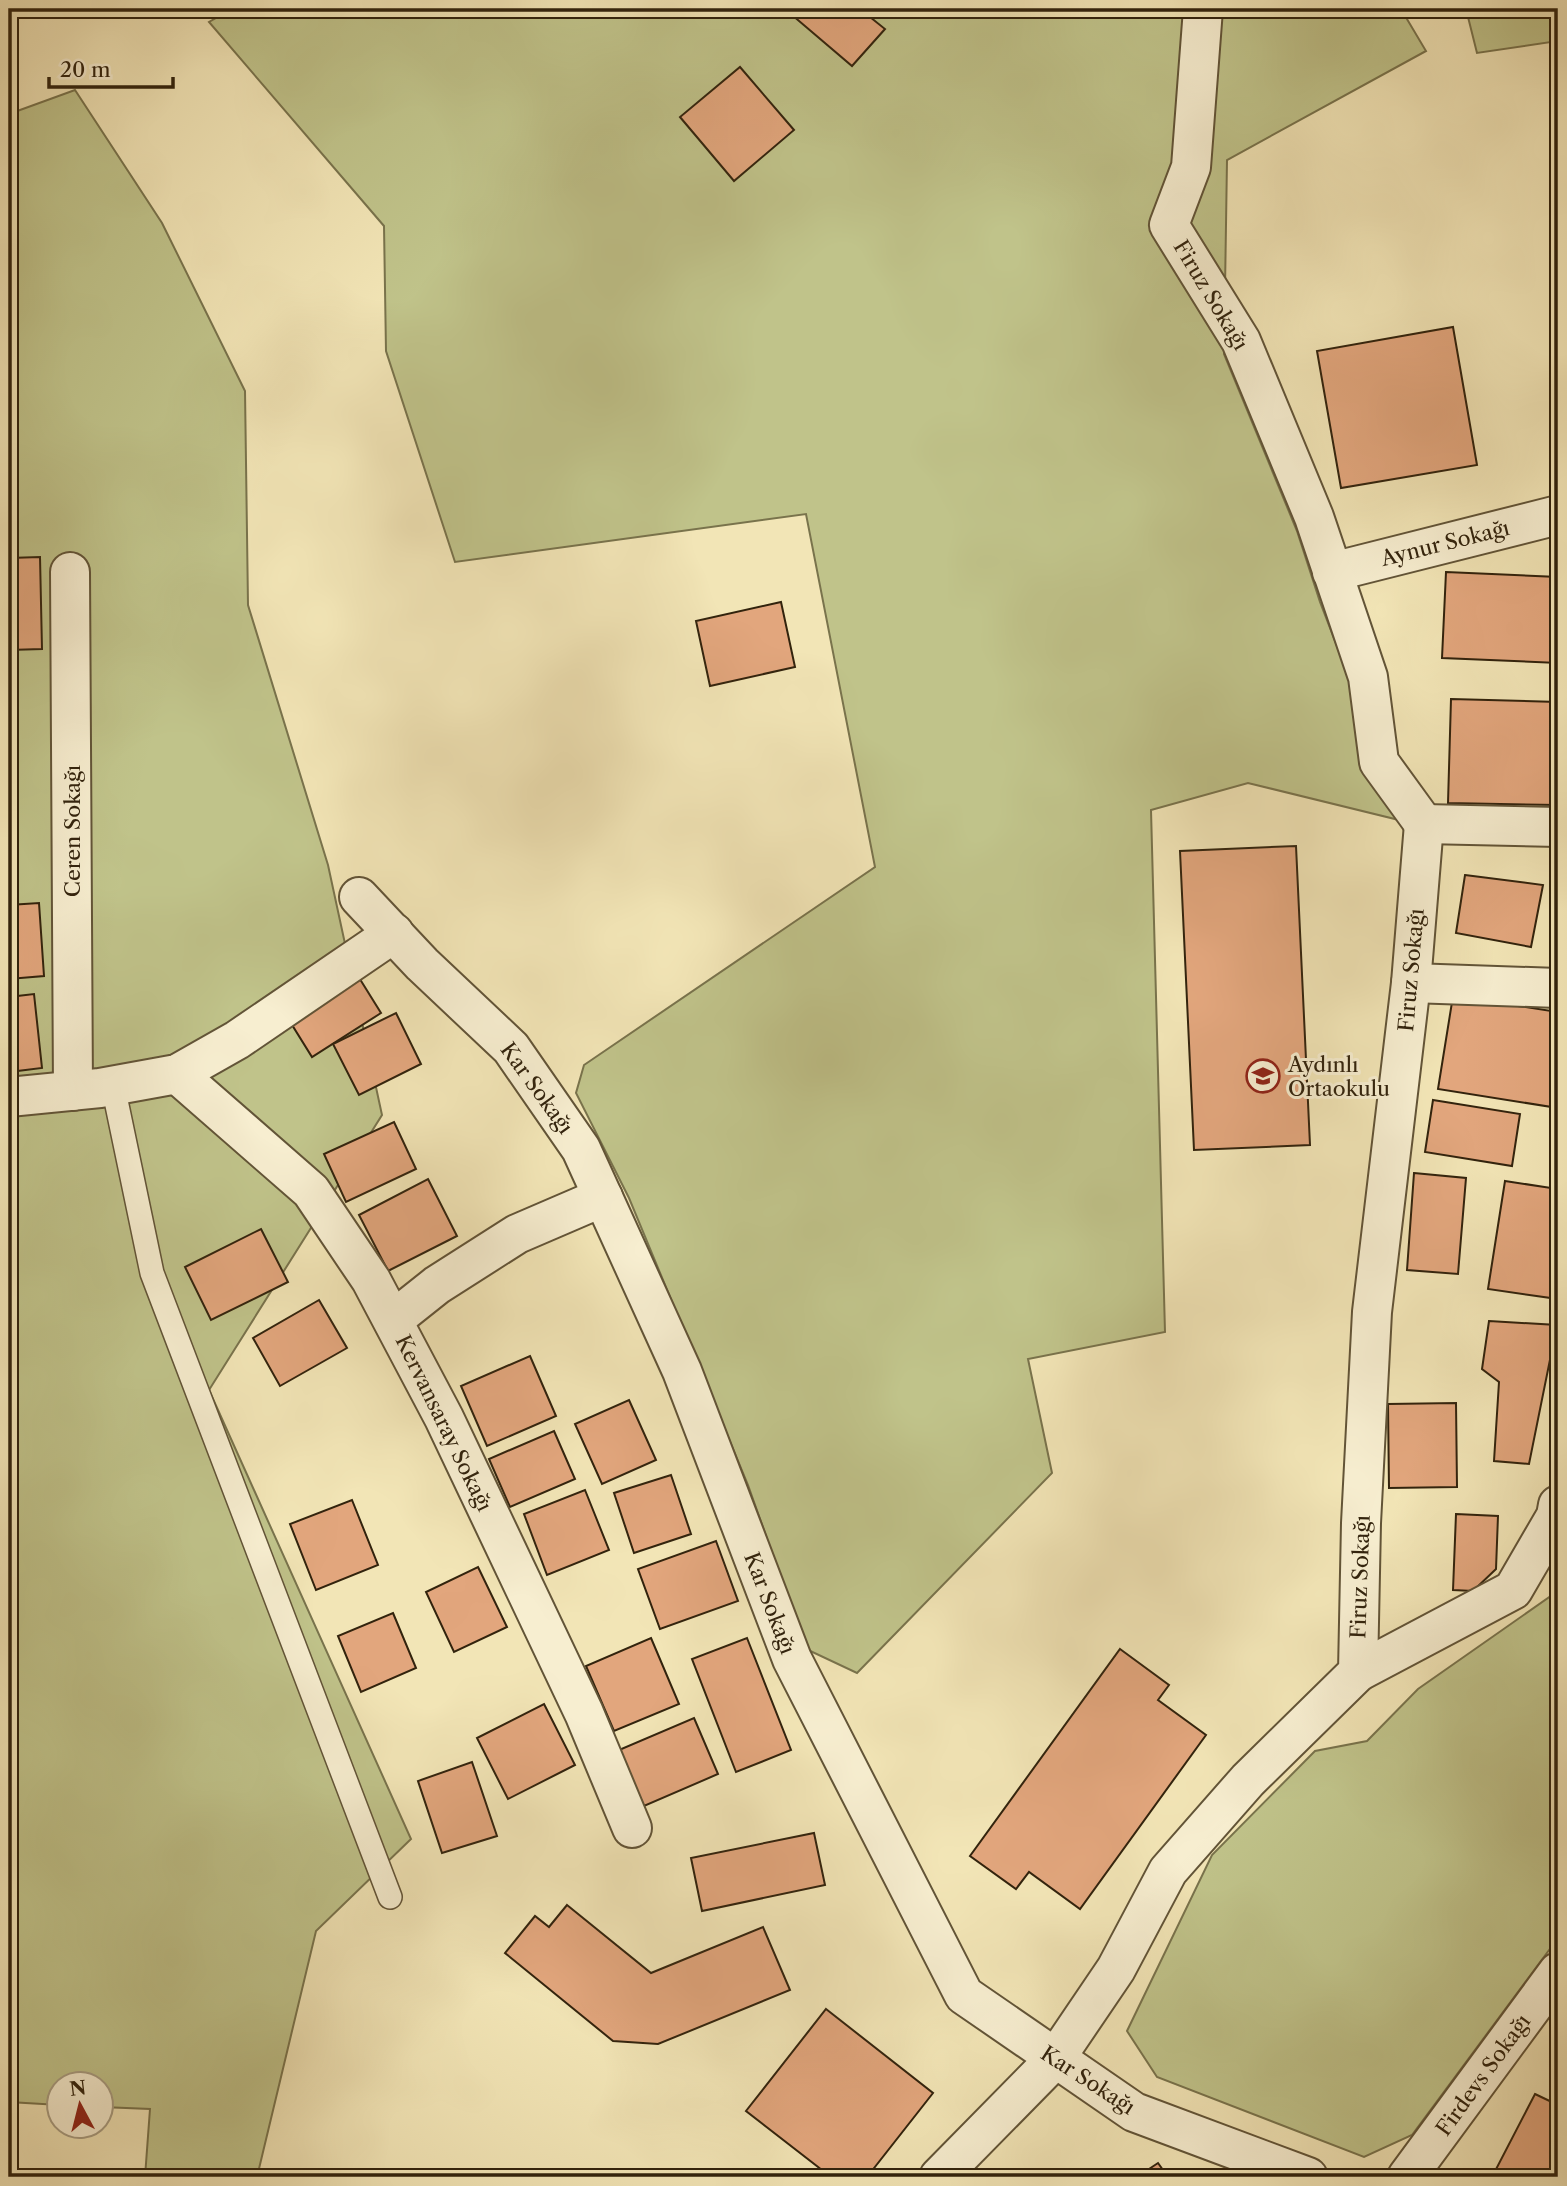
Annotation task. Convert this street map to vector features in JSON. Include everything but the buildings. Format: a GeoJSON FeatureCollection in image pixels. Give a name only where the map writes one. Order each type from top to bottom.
{"type":"FeatureCollection","features":[{"type":"Feature","properties":{"kind":"street","name":"Firuz Sokağı"},"geometry":{"type":"LineString","coordinates":[[1203,9],[1191,167],[1169,225],[1241,341],[1314,517],[1332,572]]}},
{"type":"Feature","properties":{"kind":"street","name":"Aynur Sokağı"},"geometry":{"type":"LineString","coordinates":[[1332,572],[1558,515]]}},
{"type":"Feature","properties":{"kind":"street","name":"Ceren Sokağı"},"geometry":{"type":"LineString","coordinates":[[70,572],[74,1091]]}},
{"type":"Feature","properties":{"kind":"street"},"geometry":{"type":"LineString","coordinates":[[1332,572],[1368,677],[1379,762],[1424,824],[1558,827]]}},
{"type":"Feature","properties":{"kind":"street","name":"Firuz Sokağı"},"geometry":{"type":"LineString","coordinates":[[1357,1672],[1361,1523],[1372,1312],[1411,983],[1424,824]]}},
{"type":"Feature","properties":{"kind":"street","name":"Kar Sokağı"},"geometry":{"type":"LineString","coordinates":[[359,897],[422,964],[510,1048],[581,1149],[682,1371],[792,1659],[964,1995],[1134,2112],[1308,2177]]}},
{"type":"Feature","properties":{"kind":"street"},"geometry":{"type":"LineString","coordinates":[[9,1097],[113,1086],[177,1074],[237,1040],[394,933]]}},
{"type":"Feature","properties":{"kind":"street"},"geometry":{"type":"LineString","coordinates":[[1411,983],[1558,988]]}},
{"type":"Feature","properties":{"kind":"street","name":"Kervansaray Sokağı"},"geometry":{"type":"LineString","coordinates":[[177,1074],[312,1192],[371,1280],[444,1418],[584,1713],[632,1828]]}},
{"type":"Feature","properties":{"kind":"street"},"geometry":{"type":"LineString","coordinates":[[393,1320],[437,1285],[517,1234],[603,1197]]}},
{"type":"Feature","properties":{"kind":"street"},"geometry":{"type":"LineString","coordinates":[[939,2177],[1055,2059],[1116,1969],[1168,1871],[1248,1780],[1357,1672],[1513,1590],[1556,1516],[1558,1505]]}},
{"type":"Feature","properties":{"kind":"street","name":"Firdevs Sokağı"},"geometry":{"type":"LineString","coordinates":[[1406,2177],[1558,1972]]}},
{"type":"Feature","properties":{"kind":"lane"},"geometry":{"type":"LineString","coordinates":[[113,1086],[152,1273],[390,1897]]}},
{"type":"Feature","properties":{"kind":"green space"},"geometry":{"type":"Polygon","coordinates":[[[232,9],[1401,9],[1426,51],[1227,160],[1224,354],[1297,531],[1399,820],[1248,783],[1151,810],[1165,1332],[1028,1359],[1052,1473],[857,1673],[806,1649],[748,1485],[629,1198],[576,1093],[584,1065],[875,867],[806,514],[455,562],[386,351],[384,226],[209,22],[232,9]]]}},
{"type":"Feature","properties":{"kind":"green space"},"geometry":{"type":"Polygon","coordinates":[[[1466,9],[1558,9],[1558,41],[1477,53],[1466,9]]]}},
{"type":"Feature","properties":{"kind":"green space"},"geometry":{"type":"Polygon","coordinates":[[[75,90],[162,223],[245,391],[248,605],[328,865],[382,1115],[209,1390],[411,1839],[316,1931],[257,2177],[145,2177],[150,2109],[116,2108],[116,2070],[46,2070],[46,2104],[9,2102],[9,114],[75,90]]]}},
{"type":"Feature","properties":{"kind":"green space"},"geometry":{"type":"Polygon","coordinates":[[[1558,1591],[1558,1938],[1412,2135],[1364,2157],[1157,2077],[1127,2031],[1212,1855],[1315,1751],[1367,1741],[1418,1689],[1558,1591]]]}},
{"type":"Feature","properties":{"kind":"place","name":"Aydınlı Ortaokulu"},"geometry":{"type":"Point","coordinates":[1263,1076]}}]}
